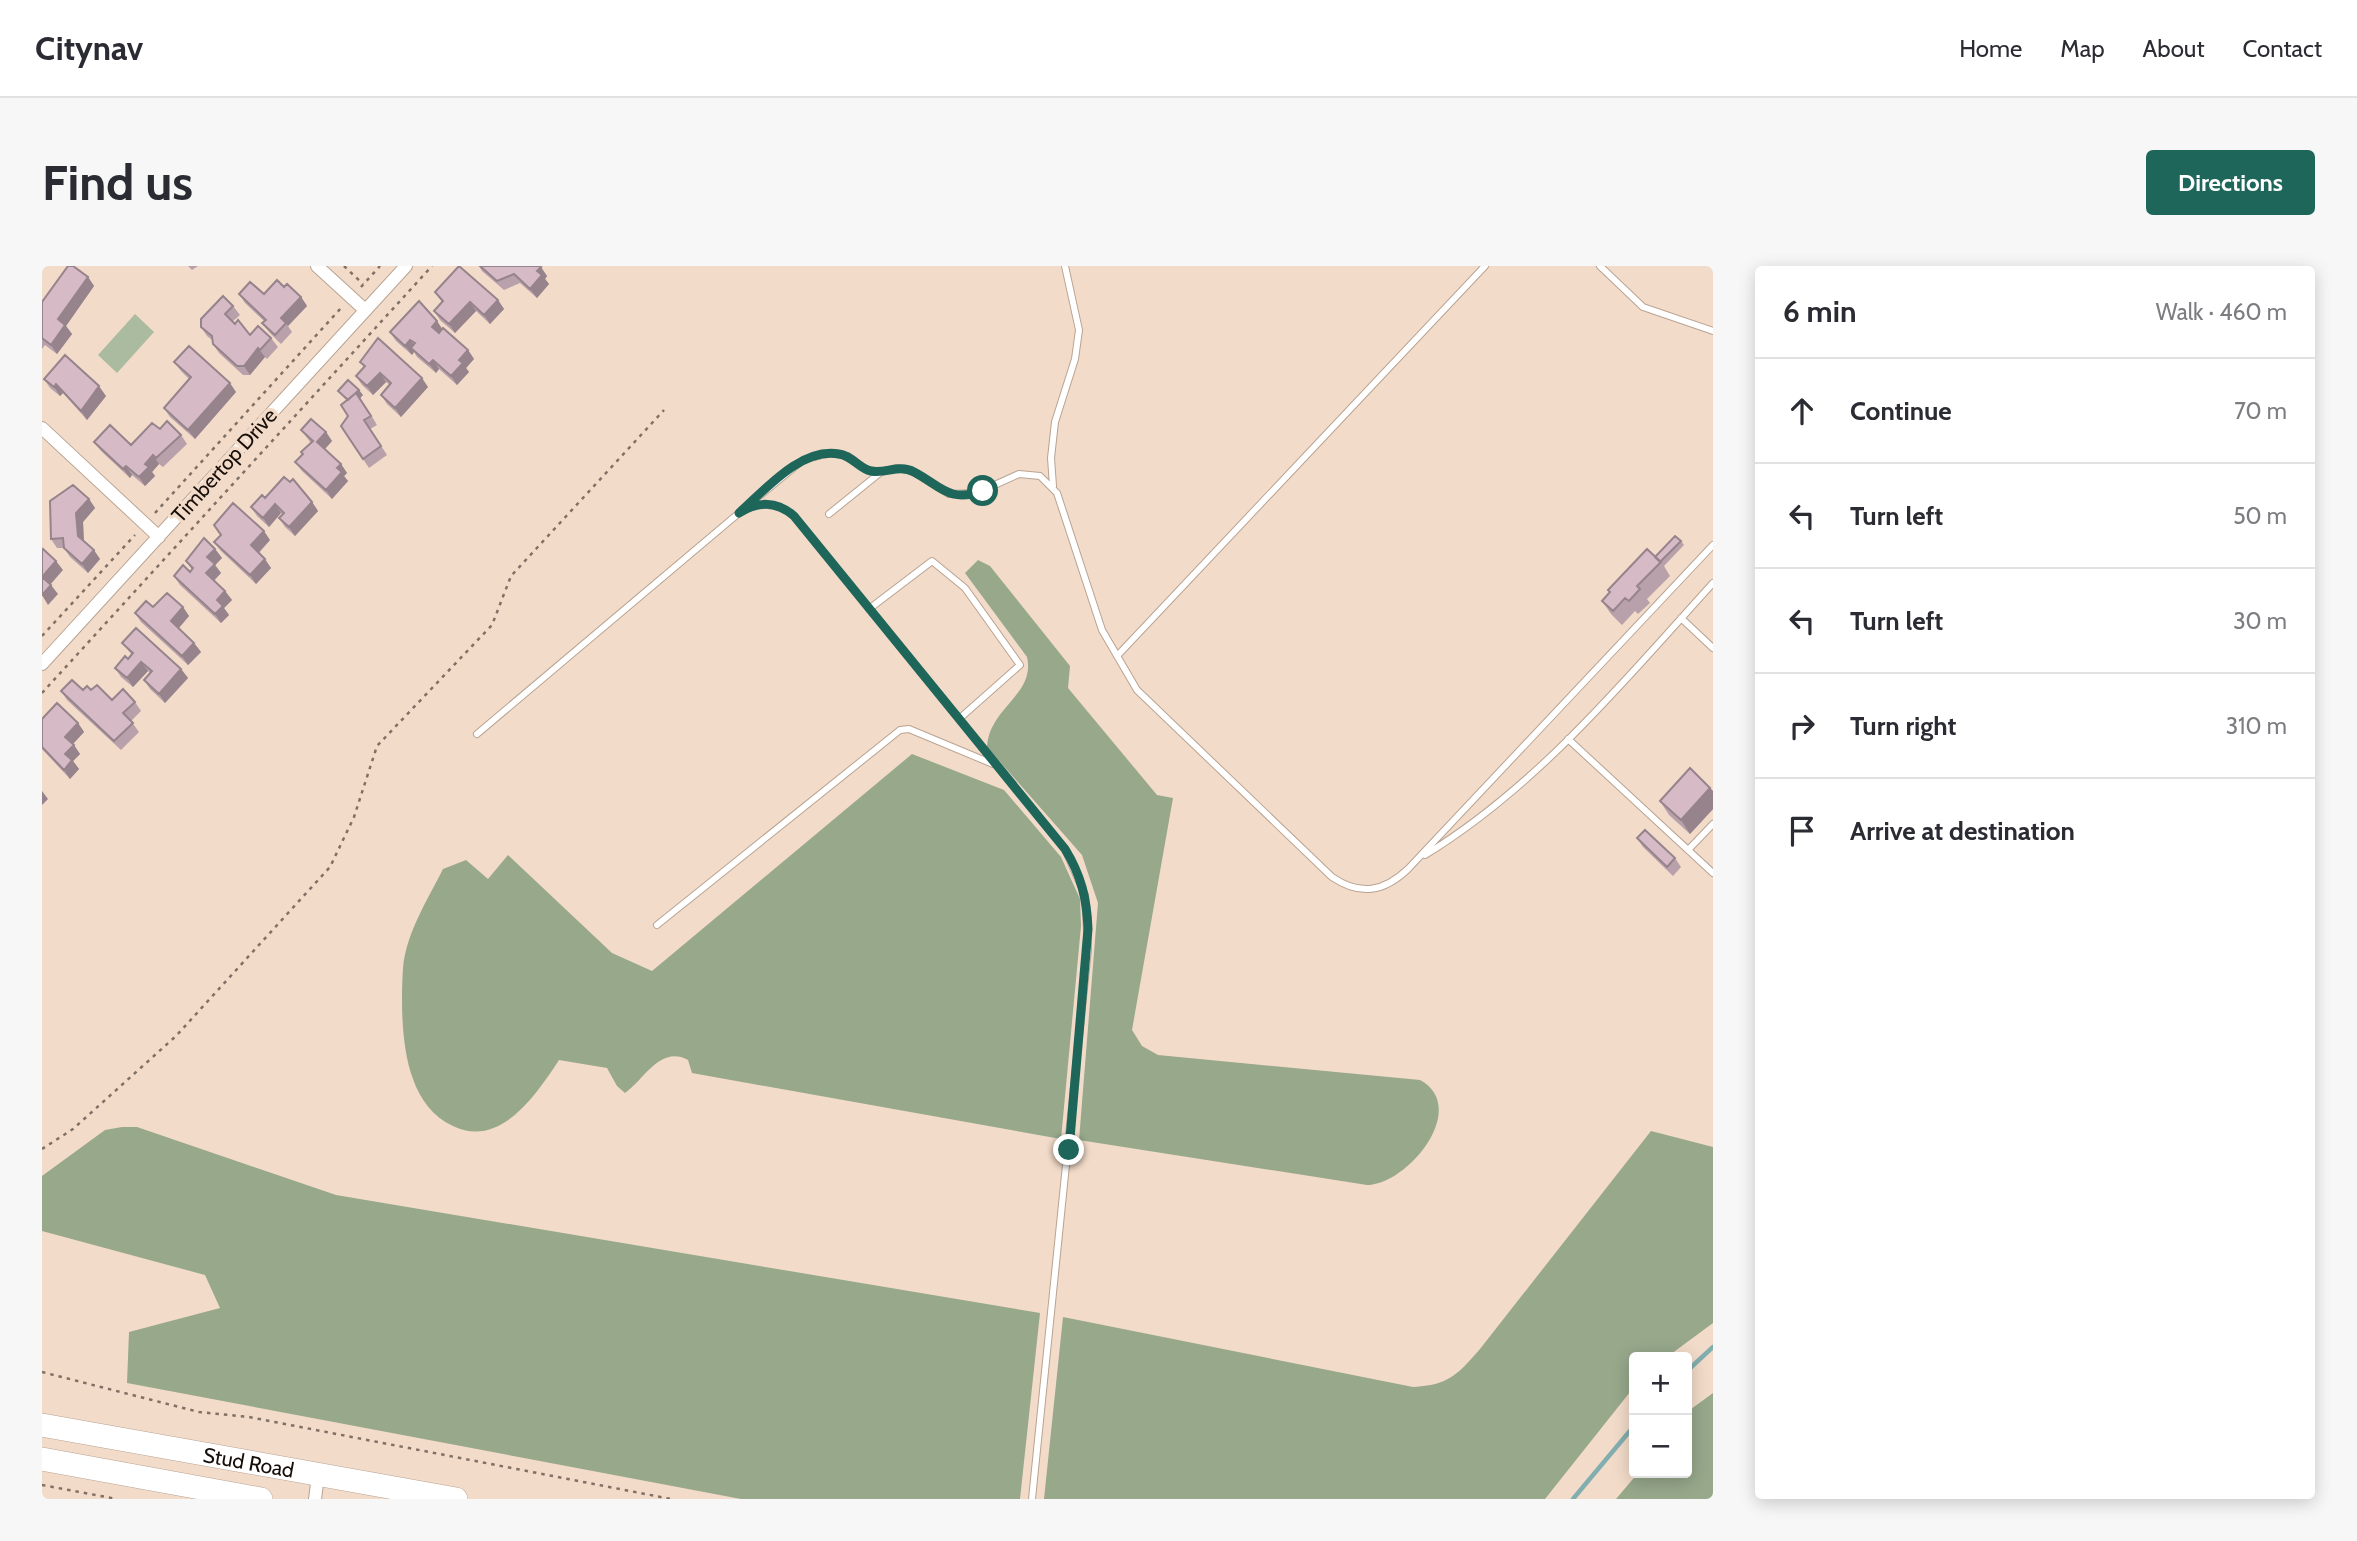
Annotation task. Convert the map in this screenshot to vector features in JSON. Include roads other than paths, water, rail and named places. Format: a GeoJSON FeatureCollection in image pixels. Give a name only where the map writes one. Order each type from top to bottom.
{"type":"FeatureCollection","features":[{"type":"Feature","properties":{"kind":"highway","name":"Stud Road"},"geometry":{"type":"LineString","coordinates":[[42,1425],[456,1499]]}},
{"type":"Feature","properties":{"kind":"highway","name":"Stud Road"},"geometry":{"type":"LineString","coordinates":[[42,1459],[261,1499]]}},
{"type":"Feature","properties":{"kind":"street"},"geometry":{"type":"LineString","coordinates":[[317,266],[365,310]]}},
{"type":"Feature","properties":{"kind":"street","name":"Timbertop Drive"},"geometry":{"type":"LineString","coordinates":[[42,664],[406,266]]}},
{"type":"Feature","properties":{"kind":"street"},"geometry":{"type":"LineString","coordinates":[[42,428],[159,537]]}},
{"type":"Feature","properties":{"kind":"street"},"geometry":{"type":"LineString","coordinates":[[315,1499],[318,1476]]}},
{"type":"Feature","properties":{"kind":"lane"},"geometry":{"type":"LineString","coordinates":[[1065,266],[1079,330],[1075,359],[1055,422],[1051,458],[1054,488],[1102,630],[1137,690],[1339,882],[1355,889],[1384,888],[1418,859],[1482,815],[1568,739],[1713,583]]}},
{"type":"Feature","properties":{"kind":"lane"},"geometry":{"type":"LineString","coordinates":[[1117,656],[1485,266]]}},
{"type":"Feature","properties":{"kind":"lane"},"geometry":{"type":"LineString","coordinates":[[1600,266],[1643,307],[1713,331]]}},
{"type":"Feature","properties":{"kind":"lane"},"geometry":{"type":"LineString","coordinates":[[477,734],[739,513],[811,457],[838,454],[856,460],[867,470],[881,472],[897,468],[912,471],[950,494],[977,493],[1025,474],[1040,476],[1054,488]]}},
{"type":"Feature","properties":{"kind":"lane"},"geometry":{"type":"LineString","coordinates":[[828,514],[881,472]]}},
{"type":"Feature","properties":{"kind":"lane"},"geometry":{"type":"LineString","coordinates":[[739,513],[755,505],[775,504],[785,508],[1065,849],[1081,879],[1088,911],[1085,981],[1032,1499]]}},
{"type":"Feature","properties":{"kind":"lane"},"geometry":{"type":"LineString","coordinates":[[1418,859],[1713,545]]}},
{"type":"Feature","properties":{"kind":"lane"},"geometry":{"type":"LineString","coordinates":[[869,609],[932,561],[965,588],[1020,665],[959,719]]}},
{"type":"Feature","properties":{"kind":"lane"},"geometry":{"type":"LineString","coordinates":[[1681,618],[1713,648]]}},
{"type":"Feature","properties":{"kind":"lane"},"geometry":{"type":"LineString","coordinates":[[657,925],[900,730],[909,729],[995,765]]}},
{"type":"Feature","properties":{"kind":"lane"},"geometry":{"type":"LineString","coordinates":[[1568,739],[1713,873]]}},
{"type":"Feature","properties":{"kind":"lane"},"geometry":{"type":"LineString","coordinates":[[1689,849],[1713,824]]}},
{"type":"Feature","properties":{"kind":"waterway"},"geometry":{"type":"LineString","coordinates":[[1692,1366],[1713,1347]]}},
{"type":"Feature","properties":{"kind":"waterway"},"geometry":{"type":"LineString","coordinates":[[1573,1499],[1629,1432]]}}]}
